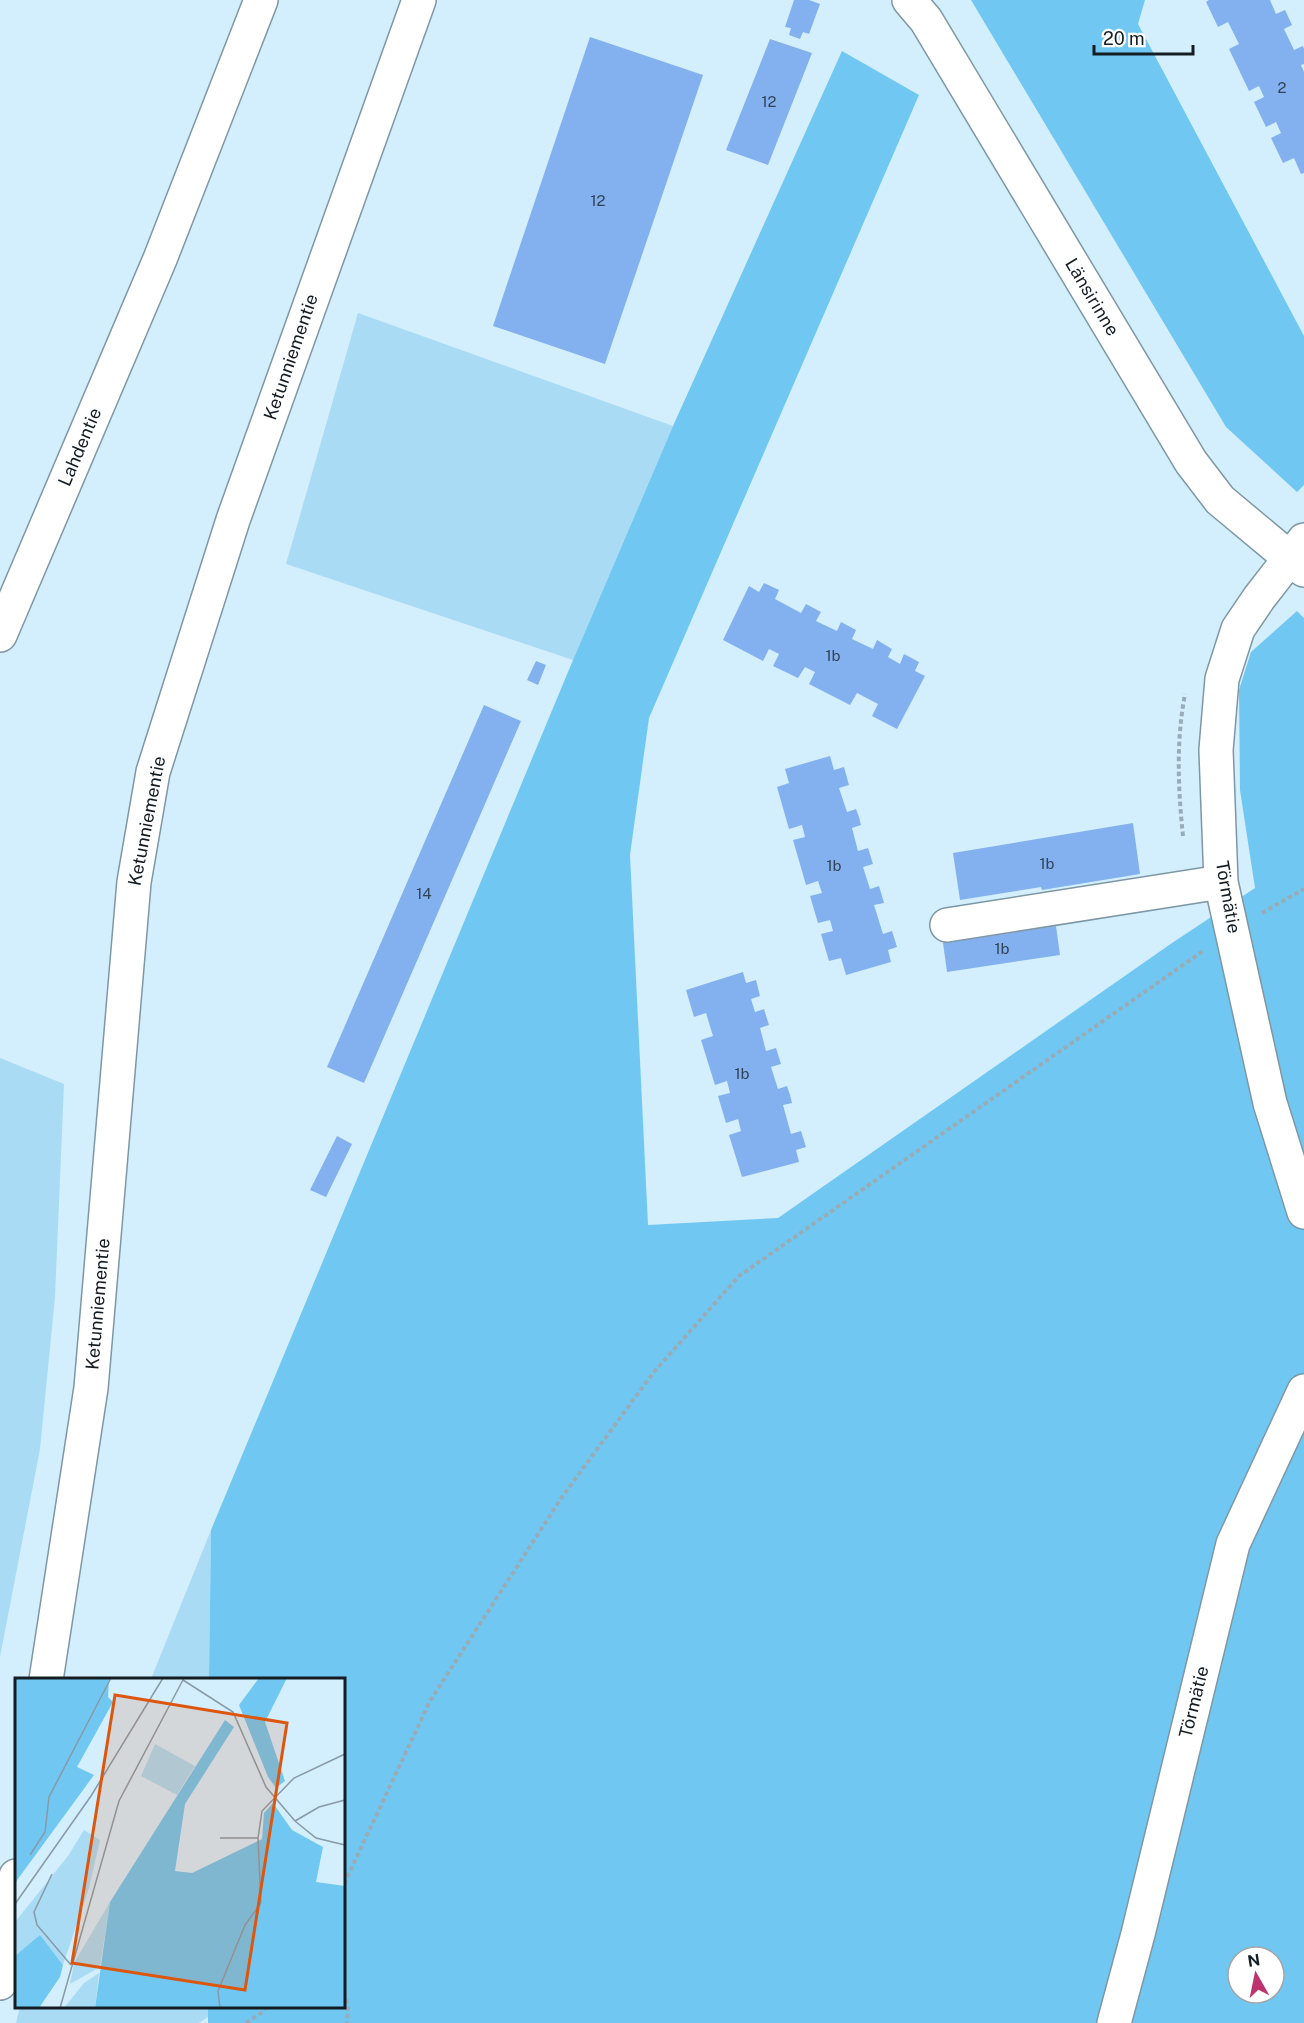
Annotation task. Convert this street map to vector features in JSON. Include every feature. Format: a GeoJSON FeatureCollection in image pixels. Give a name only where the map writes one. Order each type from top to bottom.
{"type":"FeatureCollection","features":[{"type":"Feature","properties":{"kind":"main road","name":"Lahdentie"},"geometry":{"type":"LineString","coordinates":[[160,259],[243,0]]}},
{"type":"Feature","properties":{"kind":"main road","name":"Lahdentie"},"geometry":{"type":"LineString","coordinates":[[0,635],[160,259],[261,0]]}},
{"type":"Feature","properties":{"kind":"main road","name":"Ketunniementie"},"geometry":{"type":"LineString","coordinates":[[46,1678],[91,1388],[134,882],[153,772],[233,520],[419,0]]}},
{"type":"Feature","properties":{"kind":"main road","name":"Länsirinne"},"geometry":{"type":"LineString","coordinates":[[909,0],[926,20],[1191,462],[1220,500],[1299,556]]}},
{"type":"Feature","properties":{"kind":"main road","name":"Törmätie"},"geometry":{"type":"LineString","coordinates":[[1299,556],[1239,629],[1222,679],[1216,750],[1221,882],[1270,1103],[1304,1212]]}},
{"type":"Feature","properties":{"kind":"main road"},"geometry":{"type":"LineString","coordinates":[[947,925],[1221,882]]}},
{"type":"Feature","properties":{"kind":"main road","name":"Törmätie"},"geometry":{"type":"LineString","coordinates":[[1114,2023],[1141,1923],[1233,1544],[1304,1391]]}},
{"type":"Feature","properties":{"kind":"main road"},"geometry":{"type":"LineString","coordinates":[[0,1983],[15,1883]]}},
{"type":"Feature","properties":{"kind":"path"},"geometry":{"type":"LineString","coordinates":[[345,1882],[430,1701],[556,1506],[653,1373],[739,1276],[1233,930],[1304,889]]}},
{"type":"Feature","properties":{"kind":"path"},"geometry":{"type":"LineString","coordinates":[[345,1996],[348,2007],[347,2023]]}},
{"type":"Feature","properties":{"kind":"path"},"geometry":{"type":"LineString","coordinates":[[246,2023],[266,2008]]}},
{"type":"Feature","properties":{"kind":"shaded area"},"geometry":{"type":"Polygon","coordinates":[[[971,0],[1145,0],[1138,24],[1304,336],[1304,485],[1297,492],[1226,427],[971,0]]]}},
{"type":"Feature","properties":{"kind":"shaded area"},"geometry":{"type":"Polygon","coordinates":[[[842,51],[919,95],[649,718],[630,855],[648,1225],[778,1218],[1172,943],[1255,888],[1240,790],[1239,690],[1251,652],[1297,611],[1304,618],[1304,2023],[208,2023],[208,2008],[345,2008],[345,1678],[209,1678],[211,1530],[573,660],[673,426],[842,51]]]}},
{"type":"Feature","properties":{"kind":"shaded area"},"geometry":{"type":"Polygon","coordinates":[[[358,313],[673,426],[573,660],[286,564],[358,313]]]}},
{"type":"Feature","properties":{"kind":"shaded area"},"geometry":{"type":"Polygon","coordinates":[[[0,1058],[64,1084],[55,1297],[40,1449],[0,1657],[0,1058]]]}},
{"type":"Feature","properties":{"kind":"shaded area"},"geometry":{"type":"Polygon","coordinates":[[[211,1530],[209,1678],[151,1678],[211,1530]]]}},
{"type":"Feature","properties":{"kind":"shaded area"},"geometry":{"type":"Polygon","coordinates":[[[20,2008],[208,2008],[208,2017],[199,2023],[16,2023],[20,2008]]]}},
{"type":"Feature","properties":{"kind":"building"},"geometry":{"type":"Polygon","coordinates":[[[794,0],[809,0],[820,4],[809,34],[803,32],[800,39],[789,35],[791,28],[785,27],[794,0]]]}},
{"type":"Feature","properties":{"kind":"building"},"geometry":{"type":"Polygon","coordinates":[[[1209,0],[1270,0],[1276,14],[1285,10],[1292,25],[1284,29],[1294,50],[1303,46],[1304,49],[1304,64],[1301,65],[1304,72],[1304,173],[1301,174],[1294,158],[1283,163],[1271,138],[1281,133],[1276,122],[1266,127],[1254,102],[1264,97],[1259,86],[1249,91],[1229,49],[1239,44],[1228,22],[1218,27],[1206,2],[1209,0]]]}},
{"type":"Feature","properties":{"kind":"building"},"geometry":{"type":"Polygon","coordinates":[[[590,37],[703,75],[605,364],[493,326],[590,37]]]}},
{"type":"Feature","properties":{"kind":"building"},"geometry":{"type":"Polygon","coordinates":[[[770,39],[812,53],[768,165],[726,150],[770,39]]]}},
{"type":"Feature","properties":{"kind":"building"},"geometry":{"type":"Polygon","coordinates":[[[764,583],[779,590],[775,599],[801,613],[806,604],[821,612],[816,621],[837,631],[841,622],[856,630],[852,639],[873,649],[877,640],[892,649],[888,657],[900,664],[904,654],[919,662],[915,671],[925,676],[897,729],[872,716],[878,704],[857,693],[850,705],[809,684],[815,672],[805,667],[798,678],[773,666],[779,654],[769,649],[763,661],[723,640],[749,586],[759,592],[764,583]]]}},
{"type":"Feature","properties":{"kind":"building"},"geometry":{"type":"Polygon","coordinates":[[[536,661],[546,665],[538,685],[527,680],[536,661]]]}},
{"type":"Feature","properties":{"kind":"building"},"geometry":{"type":"Polygon","coordinates":[[[484,705],[521,721],[364,1083],[327,1067],[484,705]]]}},
{"type":"Feature","properties":{"kind":"building"},"geometry":{"type":"Polygon","coordinates":[[[830,756],[834,770],[844,767],[849,785],[839,788],[847,812],[856,809],[859,817],[861,825],[852,828],[858,851],[868,848],[873,864],[863,867],[870,889],[879,886],[884,903],[874,905],[883,934],[892,931],[897,947],[888,950],[891,962],[846,975],[841,958],[829,961],[821,934],[833,931],[830,920],[818,923],[810,896],[822,893],[818,881],[806,885],[793,840],[805,837],[802,825],[789,829],[777,787],[789,783],[785,769],[830,756]]]}},
{"type":"Feature","properties":{"kind":"building"},"geometry":{"type":"Polygon","coordinates":[[[1133,823],[1140,874],[1042,890],[1041,887],[960,900],[953,853],[1133,823]]]}},
{"type":"Feature","properties":{"kind":"building"},"geometry":{"type":"Polygon","coordinates":[[[1056,926],[1060,955],[947,972],[943,943],[1056,926]]]}},
{"type":"Feature","properties":{"kind":"building"},"geometry":{"type":"Polygon","coordinates":[[[743,972],[746,983],[756,980],[760,996],[751,999],[755,1012],[764,1009],[769,1025],[760,1028],[766,1051],[776,1048],[781,1064],[771,1067],[778,1089],[787,1086],[790,1095],[792,1103],[783,1105],[791,1134],[801,1131],[806,1147],[796,1150],[799,1162],[742,1177],[729,1135],[741,1131],[738,1119],[726,1123],[718,1096],[730,1093],[727,1081],[715,1085],[701,1040],[713,1036],[706,1013],[694,1017],[686,990],[743,972]]]}},
{"type":"Feature","properties":{"kind":"building"},"geometry":{"type":"Polygon","coordinates":[[[337,1136],[352,1144],[326,1197],[310,1190],[337,1136]]]}}]}
